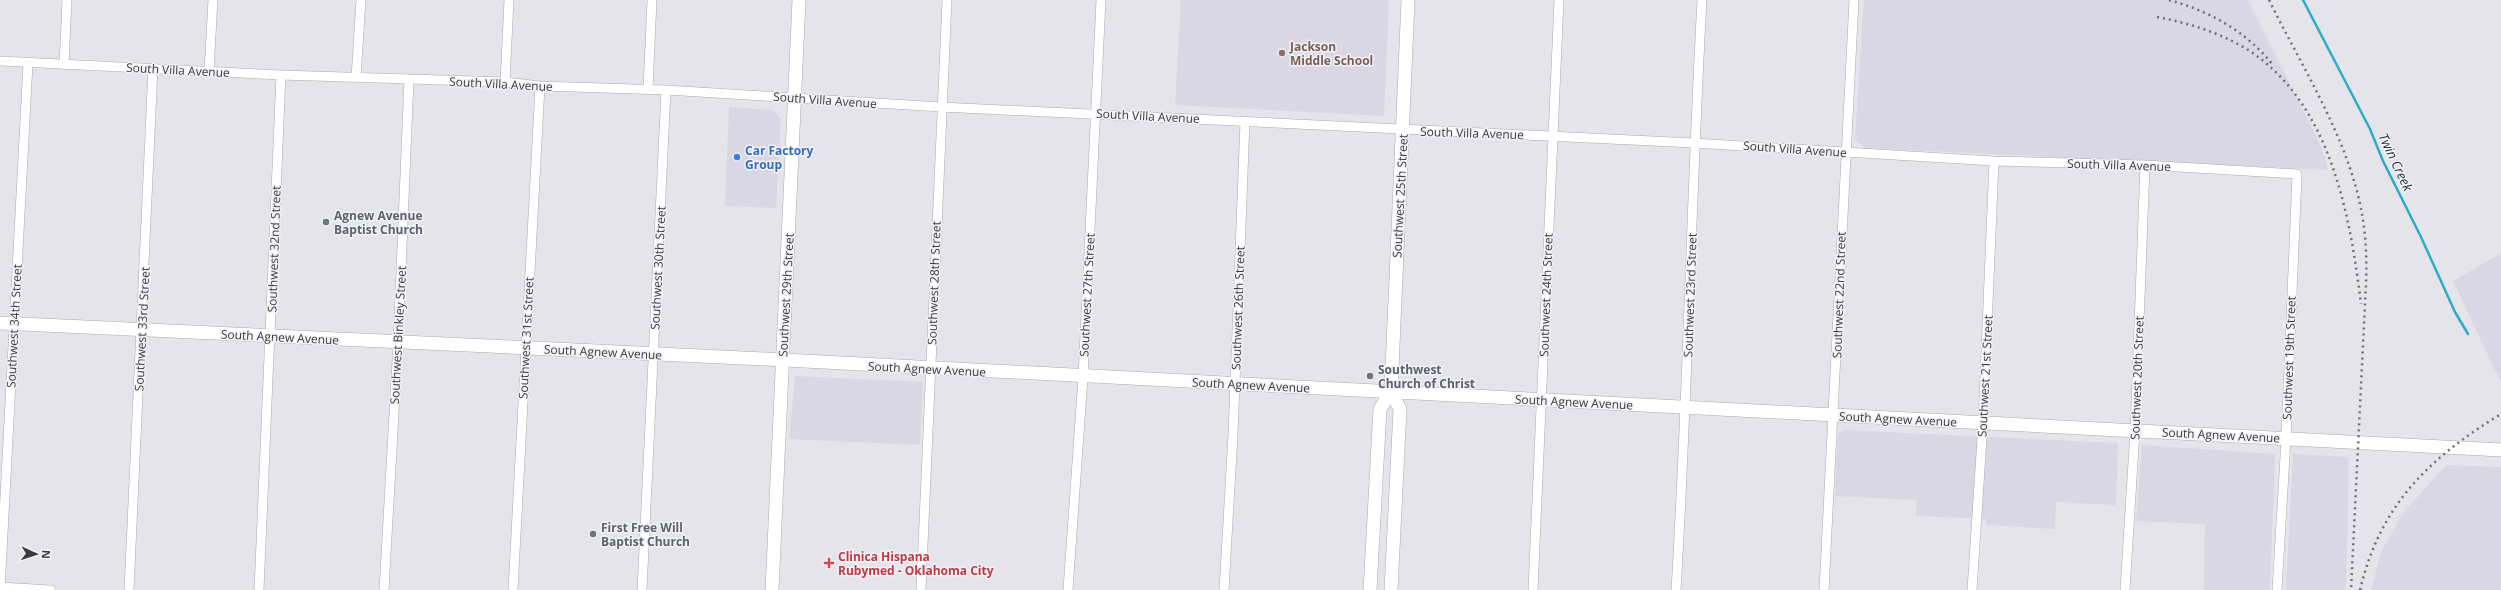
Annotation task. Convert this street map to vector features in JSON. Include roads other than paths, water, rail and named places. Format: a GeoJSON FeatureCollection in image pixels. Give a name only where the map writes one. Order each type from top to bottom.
{"type":"FeatureCollection","features":[{"type":"Feature","properties":{"kind":"main road","name":"Southwest 29th Street"},"geometry":{"type":"LineString","coordinates":[[772,590],[799,0]]}},
{"type":"Feature","properties":{"kind":"main road","name":"Southwest 25th Street"},"geometry":{"type":"LineString","coordinates":[[1391,590],[1400,409],[1391,392],[1408,0]]}},
{"type":"Feature","properties":{"kind":"main road","name":"South Agnew Avenue"},"geometry":{"type":"LineString","coordinates":[[0,323],[783,360],[1235,385],[2135,430],[2501,450]]}},
{"type":"Feature","properties":{"kind":"main road"},"geometry":{"type":"LineString","coordinates":[[1370,590],[1380,409],[1391,392]]}},
{"type":"Feature","properties":{"kind":"street"},"geometry":{"type":"LineString","coordinates":[[64,65],[67,0]]}},
{"type":"Feature","properties":{"kind":"street"},"geometry":{"type":"LineString","coordinates":[[209,71],[212,0]]}},
{"type":"Feature","properties":{"kind":"street"},"geometry":{"type":"LineString","coordinates":[[356,78],[361,0]]}},
{"type":"Feature","properties":{"kind":"street"},"geometry":{"type":"LineString","coordinates":[[505,82],[509,0]]}},
{"type":"Feature","properties":{"kind":"street"},"geometry":{"type":"LineString","coordinates":[[648,89],[652,0]]}},
{"type":"Feature","properties":{"kind":"street","name":"Southwest 28th Street"},"geometry":{"type":"LineString","coordinates":[[920,590],[947,0]]}},
{"type":"Feature","properties":{"kind":"street","name":"Southwest 27th Street"},"geometry":{"type":"LineString","coordinates":[[1068,590],[1083,377],[1094,113],[1101,0]]}},
{"type":"Feature","properties":{"kind":"street","name":"Southwest 24th Street"},"geometry":{"type":"LineString","coordinates":[[1533,590],[1543,401],[1552,135],[1559,0]]}},
{"type":"Feature","properties":{"kind":"street","name":"Southwest 23rd Street"},"geometry":{"type":"LineString","coordinates":[[1676,590],[1687,407],[1694,142],[1702,0]]}},
{"type":"Feature","properties":{"kind":"street","name":"Southwest 22nd Street"},"geometry":{"type":"LineString","coordinates":[[1824,590],[1834,416],[1845,153],[1854,0]]}},
{"type":"Feature","properties":{"kind":"street","name":"South Villa Avenue"},"geometry":{"type":"LineString","coordinates":[[0,61],[282,75],[505,82],[540,86],[648,89],[941,107],[1094,113],[1403,130],[1694,142],[1845,153],[1994,161],[2145,165],[2297,174]]}},
{"type":"Feature","properties":{"kind":"street","name":"Southwest 34th Street"},"geometry":{"type":"LineString","coordinates":[[0,590],[28,63]]}},
{"type":"Feature","properties":{"kind":"street","name":"Southwest 33rd Street"},"geometry":{"type":"LineString","coordinates":[[129,590],[143,330],[153,68]]}},
{"type":"Feature","properties":{"kind":"street","name":"Southwest 32nd Street"},"geometry":{"type":"LineString","coordinates":[[258,590],[282,75]]}},
{"type":"Feature","properties":{"kind":"street","name":"Southwest Binkley Street"},"geometry":{"type":"LineString","coordinates":[[384,590],[398,343],[409,79]]}},
{"type":"Feature","properties":{"kind":"street","name":"Southwest 31st Street"},"geometry":{"type":"LineString","coordinates":[[513,590],[540,86]]}},
{"type":"Feature","properties":{"kind":"street","name":"Southwest 30th Street"},"geometry":{"type":"LineString","coordinates":[[642,590],[666,90]]}},
{"type":"Feature","properties":{"kind":"street","name":"Southwest 26th Street"},"geometry":{"type":"LineString","coordinates":[[1224,590],[1235,385],[1245,121]]}},
{"type":"Feature","properties":{"kind":"street","name":"Southwest 21st Street"},"geometry":{"type":"LineString","coordinates":[[1972,590],[1983,423],[1994,161]]}},
{"type":"Feature","properties":{"kind":"street","name":"Southwest 20th Street"},"geometry":{"type":"LineString","coordinates":[[2125,590],[2135,430],[2145,165]]}},
{"type":"Feature","properties":{"kind":"street","name":"Southwest 19th Street"},"geometry":{"type":"LineString","coordinates":[[2277,590],[2286,439],[2297,174]]}},
{"type":"Feature","properties":{"kind":"street"},"geometry":{"type":"LineString","coordinates":[[0,587],[51,590]]}},
{"type":"Feature","properties":{"kind":"waterway","name":"Twin Creek"},"geometry":{"type":"LineString","coordinates":[[2303,0],[2370,129],[2383,161],[2421,237],[2455,312],[2468,334]]}},
{"type":"Feature","properties":{"kind":"railway"},"geometry":{"type":"LineString","coordinates":[[2169,0],[2212,16],[2239,32],[2262,52],[2272,64]]}},
{"type":"Feature","properties":{"kind":"railway"},"geometry":{"type":"LineString","coordinates":[[2269,0],[2336,131],[2356,186],[2362,214],[2366,249],[2366,284],[2351,590]]}},
{"type":"Feature","properties":{"kind":"railway"},"geometry":{"type":"LineString","coordinates":[[2157,17],[2202,29],[2235,42],[2274,70],[2297,97],[2316,128],[2331,162],[2342,197],[2350,233],[2361,304]]}},
{"type":"Feature","properties":{"kind":"railway"},"geometry":{"type":"LineString","coordinates":[[2360,590],[2369,560],[2380,533],[2394,509],[2411,487],[2451,448],[2501,414]]}},
{"type":"Feature","properties":{"kind":"place","name":"Jackson Middle School"},"geometry":{"type":"Point","coordinates":[1282,53]}},
{"type":"Feature","properties":{"kind":"place","name":"Car Factory Group"},"geometry":{"type":"Point","coordinates":[737,157]}},
{"type":"Feature","properties":{"kind":"place","name":"Agnew Avenue Baptist Church"},"geometry":{"type":"Point","coordinates":[326,222]}},
{"type":"Feature","properties":{"kind":"place","name":"Southwest Church of Christ"},"geometry":{"type":"Point","coordinates":[1370,376]}},
{"type":"Feature","properties":{"kind":"place","name":"First Free Will Baptist Church"},"geometry":{"type":"Point","coordinates":[593,534]}},
{"type":"Feature","properties":{"kind":"place","name":"Clinica Hispana Rubymed - Oklahoma City"},"geometry":{"type":"Point","coordinates":[829,563]}}]}
